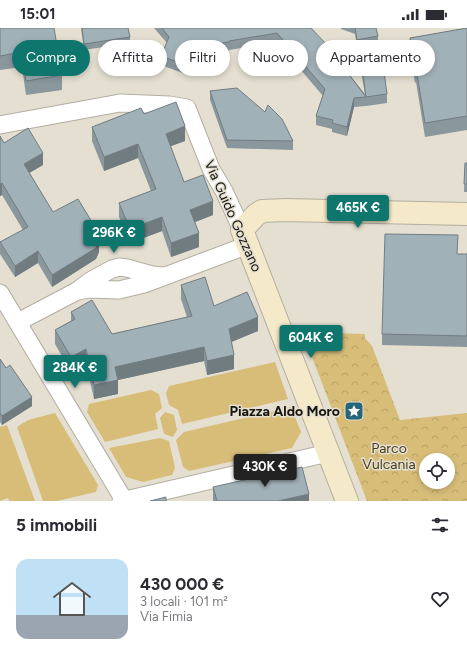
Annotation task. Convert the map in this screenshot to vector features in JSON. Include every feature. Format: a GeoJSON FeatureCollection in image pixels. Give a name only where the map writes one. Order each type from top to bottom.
{"type":"FeatureCollection","features":[{"type":"Feature","properties":{"kind":"street","name":"Via Guido Gozzano"},"geometry":{"type":"LineString","coordinates":[[0,125],[120,103],[169,105],[187,108],[211,169],[224,190],[245,237],[347,501]]}},
{"type":"Feature","properties":{"kind":"street"},"geometry":{"type":"LineString","coordinates":[[18,322],[77,291],[89,289],[119,290],[144,284],[164,276],[245,237],[256,215],[262,211],[285,210],[467,214]]}},
{"type":"Feature","properties":{"kind":"street"},"geometry":{"type":"LineString","coordinates":[[0,293],[123,501],[328,453]]}},
{"type":"Feature","properties":{"kind":"green space","name":"Parco Vulcania"},"geometry":{"type":"Polygon","coordinates":[[[330,333],[365,334],[365,338],[372,346],[400,420],[467,413],[467,501],[367,501],[312,357],[316,342],[321,337],[330,333]]]}},
{"type":"Feature","properties":{"kind":"green space"},"geometry":{"type":"Polygon","coordinates":[[[275,362],[288,399],[182,424],[178,410],[169,405],[166,393],[169,386],[275,362]]]}},
{"type":"Feature","properties":{"kind":"green space"},"geometry":{"type":"Polygon","coordinates":[[[151,390],[159,394],[162,408],[155,414],[158,429],[105,442],[87,412],[89,404],[151,390]]]}},
{"type":"Feature","properties":{"kind":"green space"},"geometry":{"type":"Polygon","coordinates":[[[291,407],[301,432],[292,448],[189,471],[183,467],[176,440],[184,432],[291,407]]]}},
{"type":"Feature","properties":{"kind":"green space"},"geometry":{"type":"Polygon","coordinates":[[[165,412],[174,415],[177,430],[173,437],[164,434],[160,418],[165,412]]]}},
{"type":"Feature","properties":{"kind":"green space"},"geometry":{"type":"Polygon","coordinates":[[[55,413],[98,485],[96,492],[57,501],[43,501],[17,427],[28,420],[55,413]]]}},
{"type":"Feature","properties":{"kind":"green space"},"geometry":{"type":"Polygon","coordinates":[[[7,425],[35,501],[9,501],[8,498],[0,501],[0,427],[7,425]]]}},
{"type":"Feature","properties":{"kind":"green space"},"geometry":{"type":"Polygon","coordinates":[[[160,438],[169,441],[175,468],[172,475],[143,482],[126,477],[109,448],[160,438]]]}},
{"type":"Feature","properties":{"kind":"building"},"geometry":{"type":"Polygon","coordinates":[[[0,28],[54,28],[56,40],[12,40],[12,54],[0,56],[0,28]]]}},
{"type":"Feature","properties":{"kind":"building"},"geometry":{"type":"Polygon","coordinates":[[[82,28],[128,28],[130,37],[98,40],[98,42],[90,43],[90,40],[84,40],[82,28]]]}},
{"type":"Feature","properties":{"kind":"building"},"geometry":{"type":"Polygon","coordinates":[[[162,28],[311,28],[322,40],[316,40],[316,76],[350,76],[366,97],[354,98],[347,127],[332,123],[333,120],[316,116],[325,89],[308,69],[308,40],[283,40],[277,33],[230,41],[175,40],[175,61],[167,58],[167,42],[169,37],[162,28]]]}},
{"type":"Feature","properties":{"kind":"building"},"geometry":{"type":"Polygon","coordinates":[[[355,28],[376,28],[378,36],[357,40],[355,28]]]}},
{"type":"Feature","properties":{"kind":"building"},"geometry":{"type":"Polygon","coordinates":[[[467,28],[467,116],[425,123],[417,76],[435,76],[435,40],[410,40],[410,38],[467,28]]]}},
{"type":"Feature","properties":{"kind":"building"},"geometry":{"type":"Polygon","coordinates":[[[25,76],[56,76],[26,81],[25,76]]]}},
{"type":"Feature","properties":{"kind":"building"},"geometry":{"type":"Polygon","coordinates":[[[363,76],[385,76],[387,94],[366,97],[363,76]]]}},
{"type":"Feature","properties":{"kind":"building"},"geometry":{"type":"Polygon","coordinates":[[[237,88],[265,112],[268,105],[282,119],[293,141],[227,140],[210,91],[237,88]]]}},
{"type":"Feature","properties":{"kind":"building"},"geometry":{"type":"Polygon","coordinates":[[[176,102],[185,126],[166,134],[184,182],[203,175],[213,201],[190,210],[199,233],[171,243],[162,217],[130,229],[119,203],[156,189],[138,144],[104,157],[92,127],[141,108],[144,114],[176,102]]]}},
{"type":"Feature","properties":{"kind":"building"},"geometry":{"type":"Polygon","coordinates":[[[28,128],[43,153],[24,164],[53,212],[78,199],[98,232],[99,240],[96,248],[52,275],[38,251],[15,266],[0,242],[28,227],[2,183],[0,184],[0,136],[4,143],[28,128]]]}},
{"type":"Feature","properties":{"kind":"building"},"geometry":{"type":"Polygon","coordinates":[[[465,163],[467,163],[467,184],[464,184],[465,163]]]}},
{"type":"Feature","properties":{"kind":"building"},"geometry":{"type":"Polygon","coordinates":[[[385,234],[458,235],[457,254],[467,254],[467,336],[382,334],[385,234]]]}},
{"type":"Feature","properties":{"kind":"building"},"geometry":{"type":"Polygon","coordinates":[[[205,277],[214,306],[247,292],[258,317],[229,329],[234,355],[207,361],[204,347],[115,367],[118,380],[94,385],[86,349],[71,357],[55,330],[75,319],[71,312],[92,300],[112,334],[192,316],[181,285],[205,277]]]}},
{"type":"Feature","properties":{"kind":"building"},"geometry":{"type":"Polygon","coordinates":[[[0,359],[6,368],[10,365],[32,397],[2,416],[0,413],[0,359]]]}},
{"type":"Feature","properties":{"kind":"building"},"geometry":{"type":"Polygon","coordinates":[[[302,467],[309,494],[278,501],[217,501],[213,487],[302,467]]]}},
{"type":"Feature","properties":{"kind":"building"},"geometry":{"type":"Polygon","coordinates":[[[166,497],[166,501],[150,501],[166,497]]]}},
{"type":"Feature","properties":{"kind":"place","name":"Piazza Aldo Moro"},"geometry":{"type":"Point","coordinates":[354,411]}}]}
